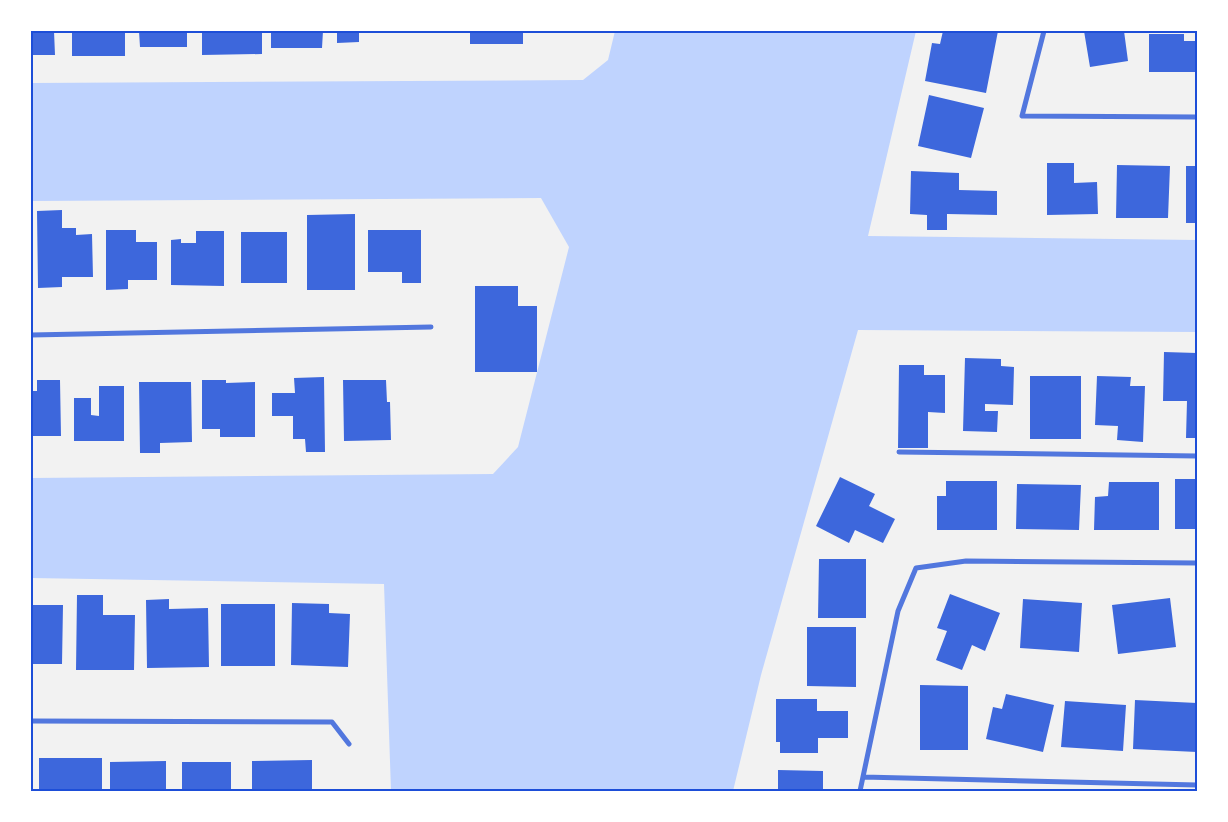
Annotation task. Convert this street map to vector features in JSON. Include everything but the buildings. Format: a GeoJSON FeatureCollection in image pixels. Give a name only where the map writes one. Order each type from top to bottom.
{"type":"FeatureCollection","features":[{"type":"Feature","properties":{"kind":"street"},"geometry":{"type":"LineString","coordinates":[[1044,31],[1022,116],[1197,117]]}},
{"type":"Feature","properties":{"kind":"street"},"geometry":{"type":"LineString","coordinates":[[31,334],[431,327]]}},
{"type":"Feature","properties":{"kind":"street"},"geometry":{"type":"LineString","coordinates":[[899,452],[1197,456]]}},
{"type":"Feature","properties":{"kind":"street"},"geometry":{"type":"LineString","coordinates":[[860,791],[898,612],[916,568],[966,561],[1197,563]]}},
{"type":"Feature","properties":{"kind":"street"},"geometry":{"type":"LineString","coordinates":[[31,721],[332,722],[348,744]]}},
{"type":"Feature","properties":{"kind":"street"},"geometry":{"type":"LineString","coordinates":[[863,777],[1197,785]]}},
{"type":"Feature","properties":{"kind":"water"},"geometry":{"type":"Polygon","coordinates":[[[615,31],[916,31],[868,236],[1197,240],[1197,332],[858,330],[761,675],[733,791],[391,791],[384,584],[31,578],[31,478],[493,474],[518,447],[569,247],[541,198],[31,201],[31,83],[583,80],[608,60],[615,31]]]}}]}
